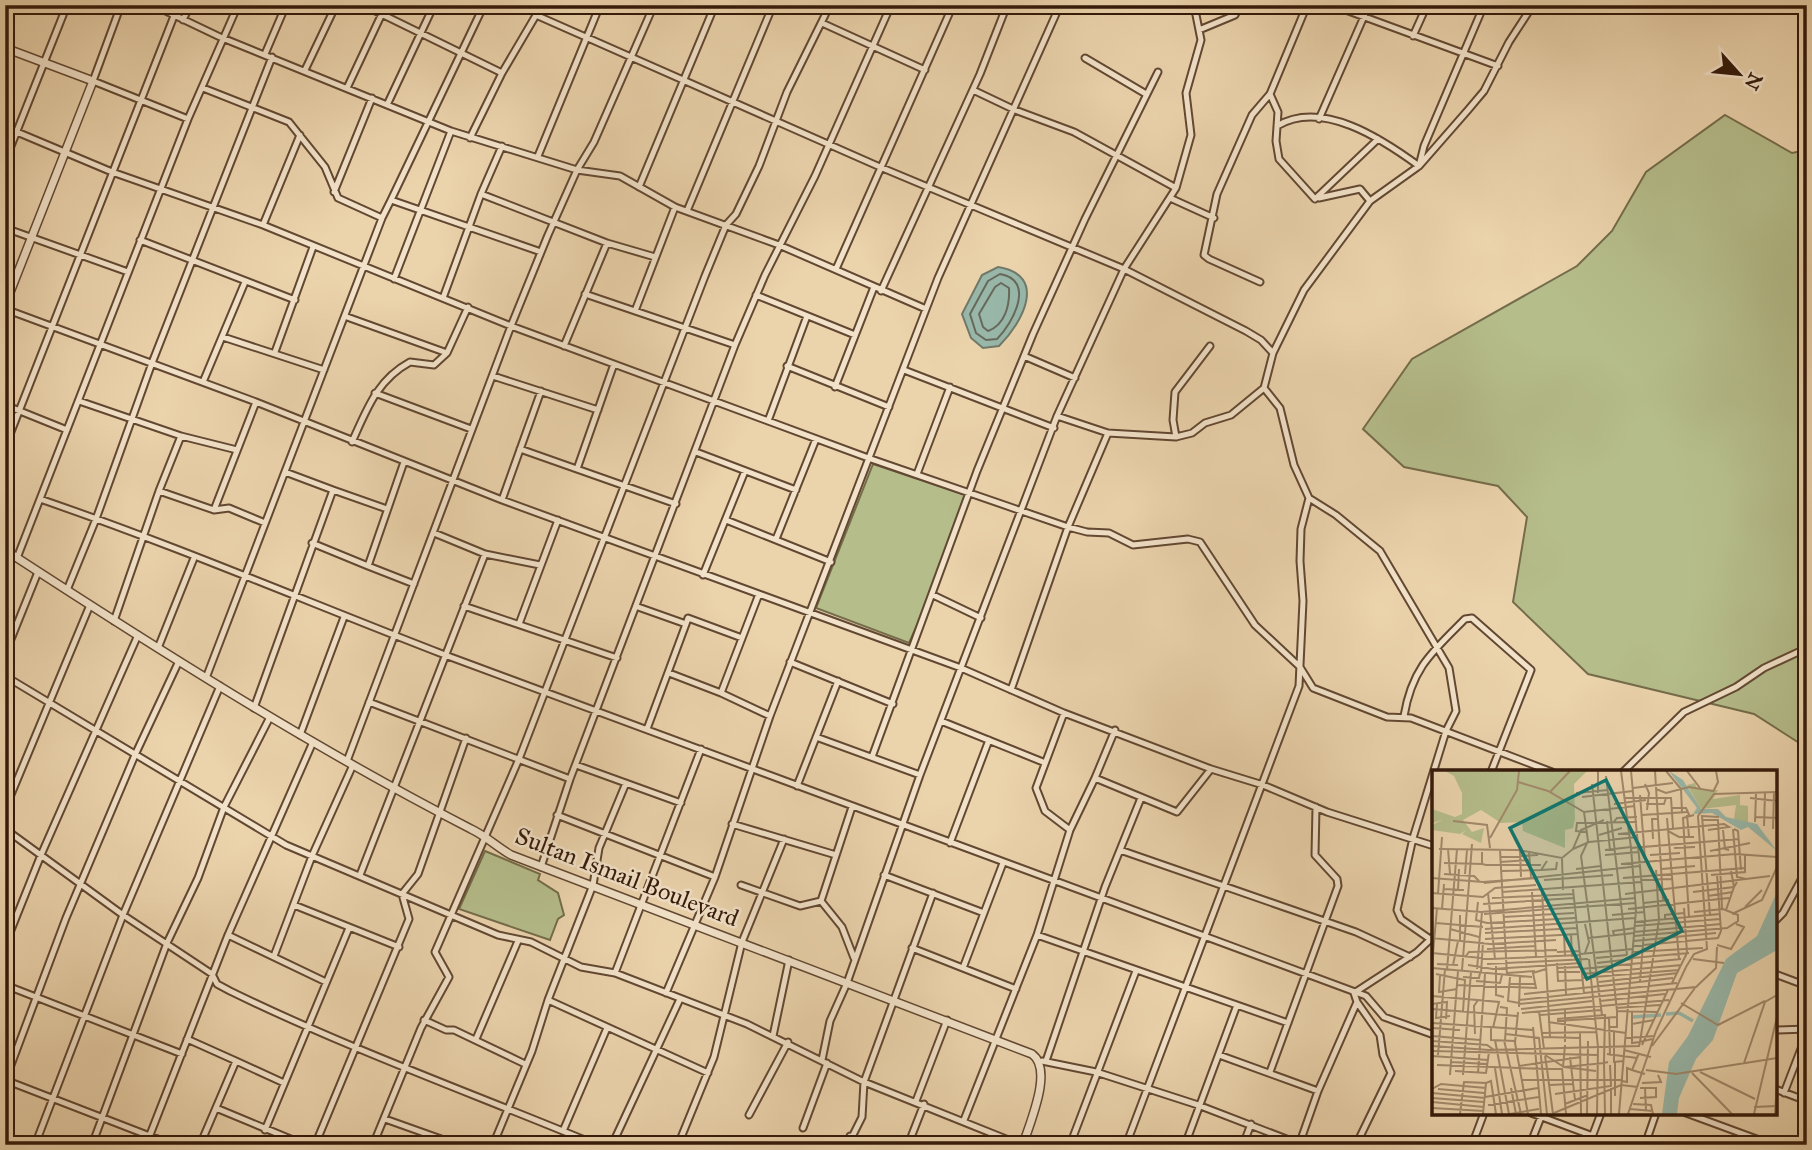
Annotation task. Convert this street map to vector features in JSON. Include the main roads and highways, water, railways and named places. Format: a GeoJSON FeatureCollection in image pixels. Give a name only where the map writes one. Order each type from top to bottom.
{"type":"FeatureCollection","features":[{"type":"Feature","properties":{"kind":"water"},"geometry":{"type":"Polygon","coordinates":[[[998,267],[1023,279],[1027,289],[1026,300],[1016,325],[1008,336],[999,346],[983,348],[971,338],[962,314],[982,275],[998,267]]]}}]}
